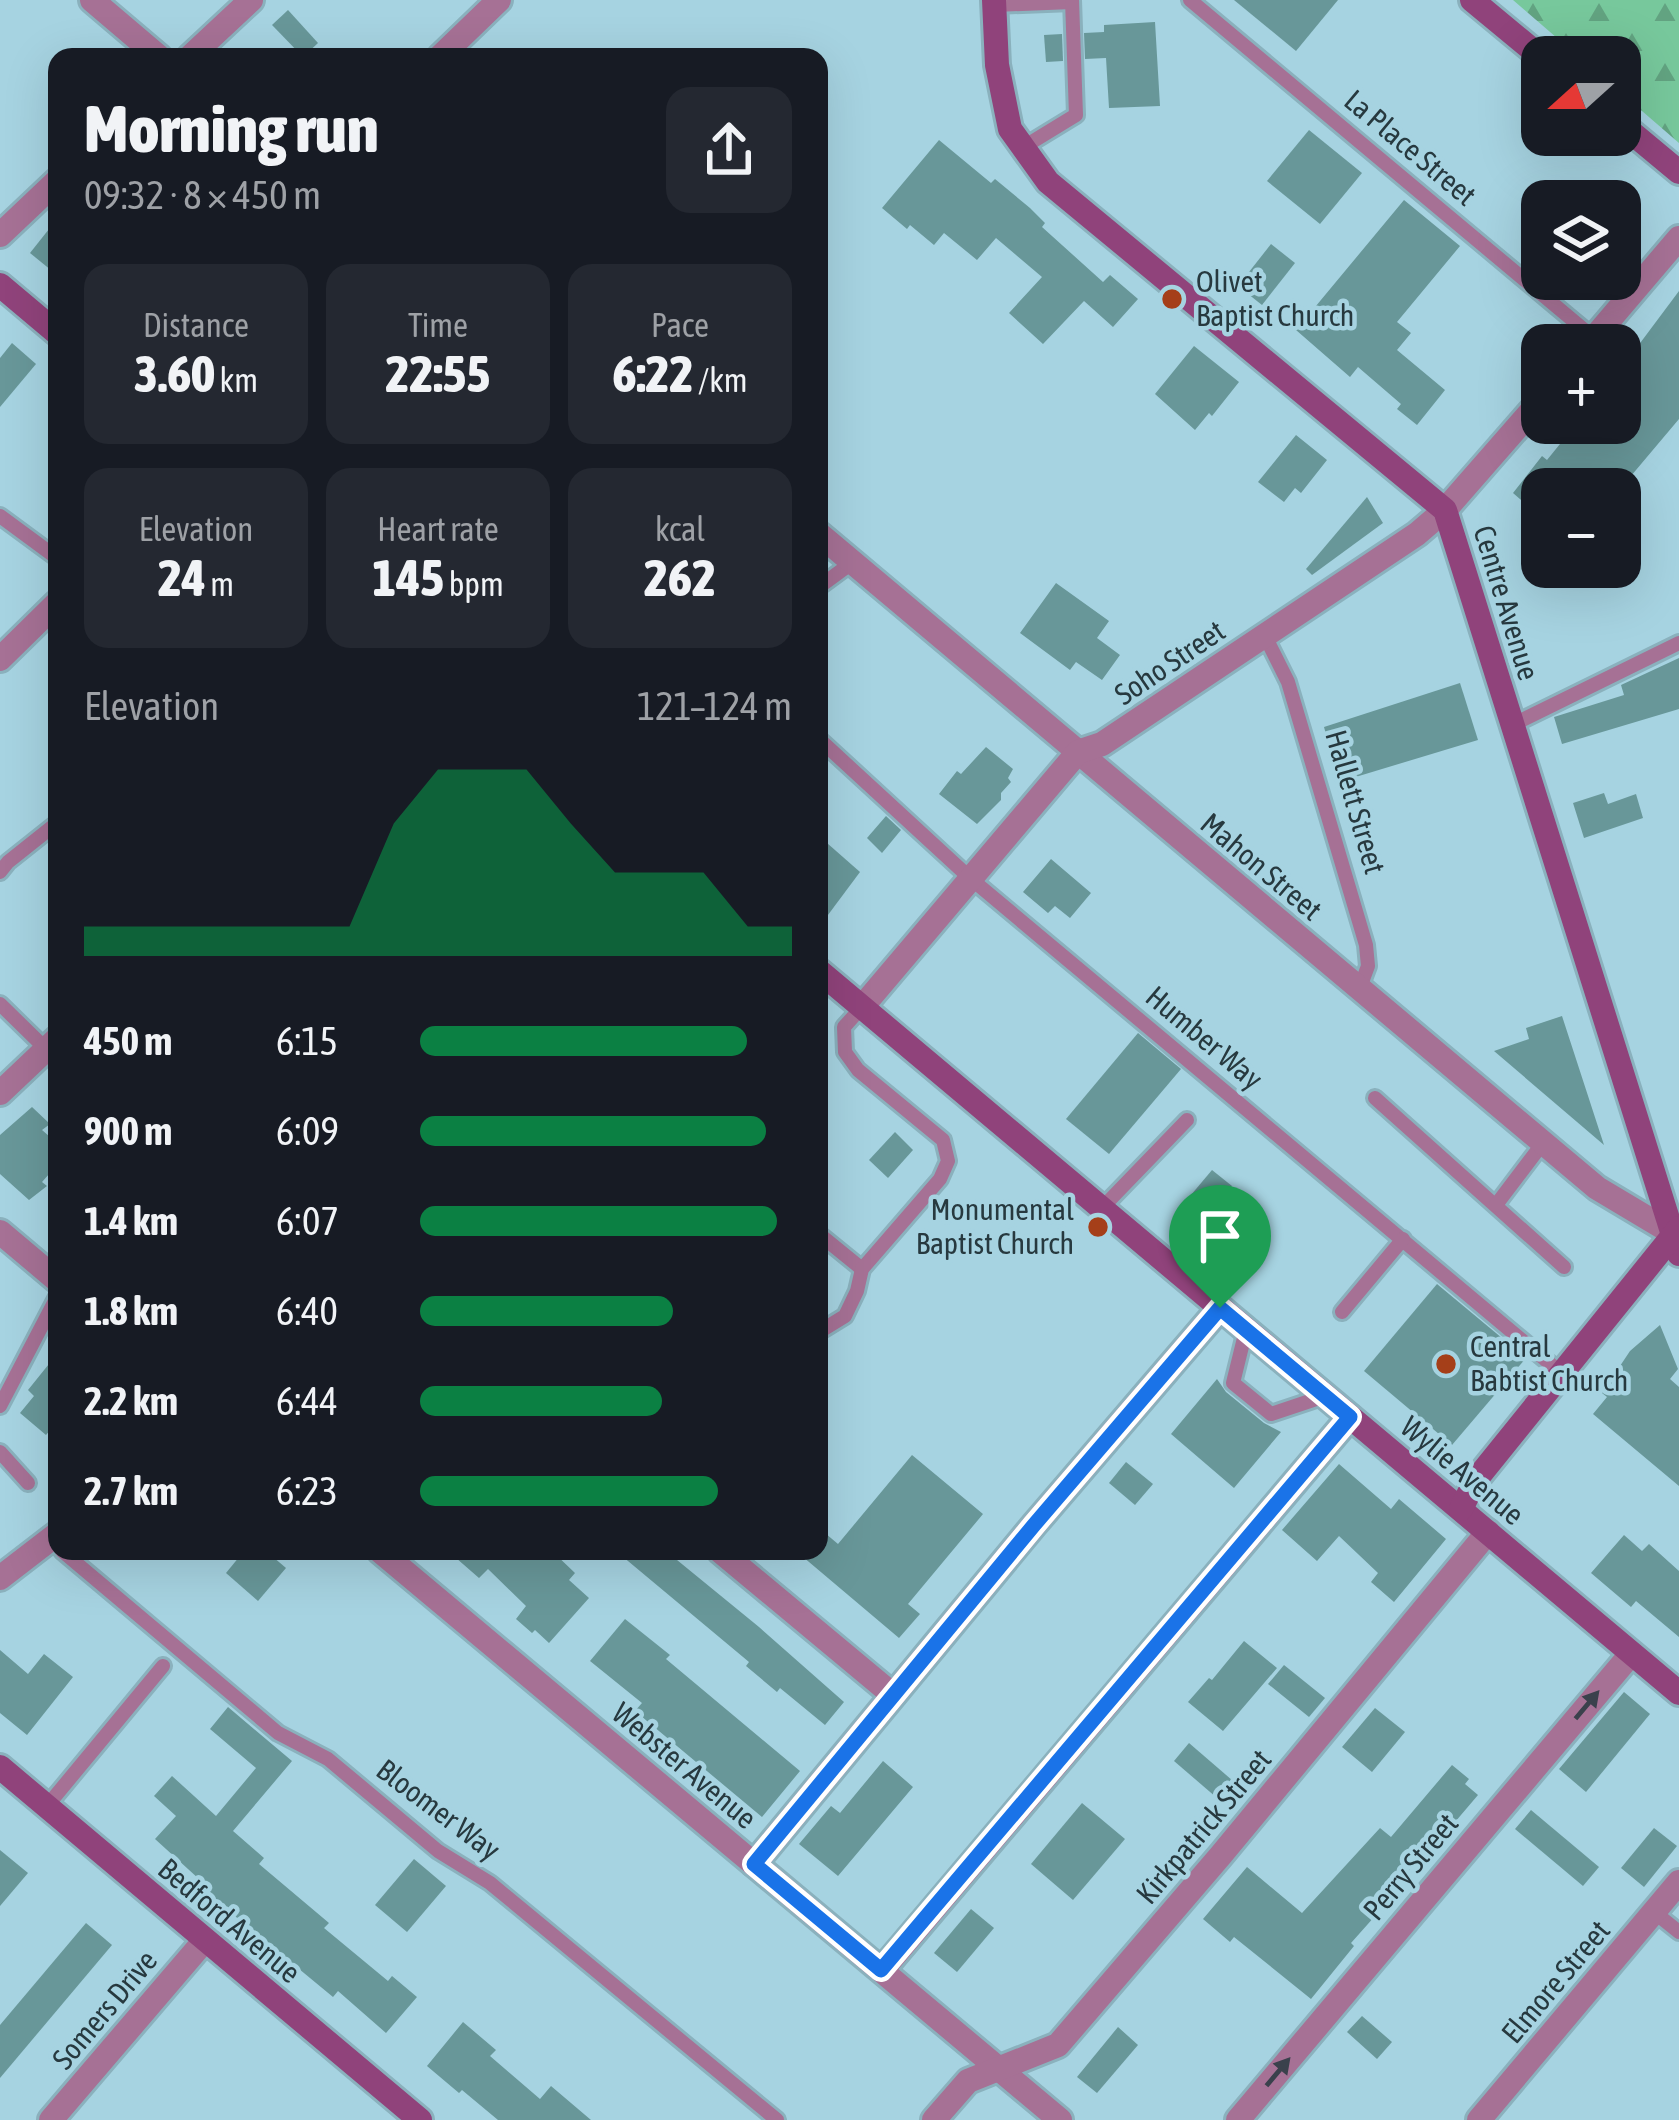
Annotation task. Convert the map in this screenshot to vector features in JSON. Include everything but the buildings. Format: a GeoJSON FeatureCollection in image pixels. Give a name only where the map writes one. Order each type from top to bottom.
{"type":"FeatureCollection","features":[{"type":"Feature","properties":{"kind":"street"},"geometry":{"type":"LineString","coordinates":[[92,0],[149,48]]}},
{"type":"Feature","properties":{"kind":"street"},"geometry":{"type":"LineString","coordinates":[[200,48],[251,0]]}},
{"type":"Feature","properties":{"kind":"street"},"geometry":{"type":"LineString","coordinates":[[1472,0],[1521,41]]}},
{"type":"Feature","properties":{"kind":"street"},"geometry":{"type":"LineString","coordinates":[[449,48],[496,1]]}},
{"type":"Feature","properties":{"kind":"street","name":"Centre Avenue"},"geometry":{"type":"LineString","coordinates":[[995,2],[997,65],[1010,129],[1048,182],[1445,511],[1677,1239]]}},
{"type":"Feature","properties":{"kind":"street"},"geometry":{"type":"LineString","coordinates":[[1641,140],[1679,172]]}},
{"type":"Feature","properties":{"kind":"street"},"geometry":{"type":"LineString","coordinates":[[0,235],[48,190]]}},
{"type":"Feature","properties":{"kind":"street"},"geometry":{"type":"LineString","coordinates":[[1606,324],[1679,238]]}},
{"type":"Feature","properties":{"kind":"street"},"geometry":{"type":"LineString","coordinates":[[0,285],[48,325]]}},
{"type":"Feature","properties":{"kind":"street","name":"Soho Street"},"geometry":{"type":"LineString","coordinates":[[862,1007],[1078,752],[1102,744],[1417,534],[1445,511],[1521,423]]}},
{"type":"Feature","properties":{"kind":"street","name":"Mahon Street"},"geometry":{"type":"LineString","coordinates":[[828,541],[1597,1188],[1677,1239]]}},
{"type":"Feature","properties":{"kind":"street"},"geometry":{"type":"LineString","coordinates":[[0,659],[48,612]]}},
{"type":"Feature","properties":{"kind":"street","name":"Wylie Avenue"},"geometry":{"type":"LineString","coordinates":[[828,979],[1679,1694]]}},
{"type":"Feature","properties":{"kind":"street"},"geometry":{"type":"LineString","coordinates":[[0,1093],[48,1048]]}},
{"type":"Feature","properties":{"kind":"street"},"geometry":{"type":"LineString","coordinates":[[0,1232],[48,1272]]}},
{"type":"Feature","properties":{"kind":"street"},"geometry":{"type":"LineString","coordinates":[[1461,1509],[1475,1480],[1560,1372],[1677,1239]]}},
{"type":"Feature","properties":{"kind":"street"},"geometry":{"type":"LineString","coordinates":[[754,1864],[1220,1308]]}},
{"type":"Feature","properties":{"kind":"street"},"geometry":{"type":"LineString","coordinates":[[881,1970],[1350,1417]]}},
{"type":"Feature","properties":{"kind":"street","name":"Kirkpatrick Street"},"geometry":{"type":"LineString","coordinates":[[934,2120],[968,2080],[1058,2045],[1488,1532]]}},
{"type":"Feature","properties":{"kind":"street"},"geometry":{"type":"LineString","coordinates":[[0,1579],[48,1548]]}},
{"type":"Feature","properties":{"kind":"street","name":"Webster Avenue"},"geometry":{"type":"LineString","coordinates":[[391,1560],[1060,2120]]}},
{"type":"Feature","properties":{"kind":"street"},"geometry":{"type":"LineString","coordinates":[[731,1560],[893,1694]]}},
{"type":"Feature","properties":{"kind":"street","name":"Perry Street"},"geometry":{"type":"LineString","coordinates":[[1238,2120],[1630,1654]]}},
{"type":"Feature","properties":{"kind":"street","name":"Bedford Avenue"},"geometry":{"type":"LineString","coordinates":[[0,1767],[420,2120]]}},
{"type":"Feature","properties":{"kind":"street","name":"Elmore Street"},"geometry":{"type":"LineString","coordinates":[[1479,2120],[1679,1882]]}},
{"type":"Feature","properties":{"kind":"street","name":"Somers Drive"},"geometry":{"type":"LineString","coordinates":[[51,2120],[205,1940]]}},
{"type":"Feature","properties":{"kind":"lane","name":"La Place Street"},"geometry":{"type":"LineString","coordinates":[[1190,0],[1570,324]]}},
{"type":"Feature","properties":{"kind":"lane"},"geometry":{"type":"LineString","coordinates":[[995,2],[1072,1],[1076,115],[1022,148]]}},
{"type":"Feature","properties":{"kind":"lane"},"geometry":{"type":"LineString","coordinates":[[0,516],[48,551]]}},
{"type":"Feature","properties":{"kind":"lane"},"geometry":{"type":"LineString","coordinates":[[828,581],[854,562]]}},
{"type":"Feature","properties":{"kind":"lane","name":"Hallett Street"},"geometry":{"type":"LineString","coordinates":[[1264,636],[1288,682],[1366,945],[1368,966],[1359,990]]}},
{"type":"Feature","properties":{"kind":"lane"},"geometry":{"type":"LineString","coordinates":[[1512,724],[1679,644]]}},
{"type":"Feature","properties":{"kind":"lane","name":"Humber Way"},"geometry":{"type":"LineString","coordinates":[[828,747],[970,878],[1560,1372]]}},
{"type":"Feature","properties":{"kind":"lane"},"geometry":{"type":"LineString","coordinates":[[0,872],[48,830]]}},
{"type":"Feature","properties":{"kind":"lane"},"geometry":{"type":"LineString","coordinates":[[0,1004],[48,1041]]}},
{"type":"Feature","properties":{"kind":"lane"},"geometry":{"type":"LineString","coordinates":[[828,1326],[845,1316],[862,1269],[940,1179],[948,1161],[943,1140],[858,1070],[845,1052],[844,1027],[862,1007]]}},
{"type":"Feature","properties":{"kind":"lane"},"geometry":{"type":"LineString","coordinates":[[1375,1098],[1564,1267]]}},
{"type":"Feature","properties":{"kind":"lane"},"geometry":{"type":"LineString","coordinates":[[1102,1208],[1187,1120]]}},
{"type":"Feature","properties":{"kind":"lane"},"geometry":{"type":"LineString","coordinates":[[1496,1204],[1544,1143]]}},
{"type":"Feature","properties":{"kind":"lane"},"geometry":{"type":"LineString","coordinates":[[1342,1312],[1402,1239]]}},
{"type":"Feature","properties":{"kind":"lane"},"geometry":{"type":"LineString","coordinates":[[828,1241],[862,1269]]}},
{"type":"Feature","properties":{"kind":"lane"},"geometry":{"type":"LineString","coordinates":[[0,1406],[48,1314]]}},
{"type":"Feature","properties":{"kind":"lane"},"geometry":{"type":"LineString","coordinates":[[1246,1330],[1234,1383],[1246,1394],[1271,1414],[1325,1396]]}},
{"type":"Feature","properties":{"kind":"lane"},"geometry":{"type":"LineString","coordinates":[[0,1452],[28,1483]]}},
{"type":"Feature","properties":{"kind":"lane","name":"Bloomer Way"},"geometry":{"type":"LineString","coordinates":[[76,1560],[278,1733],[328,1759],[438,1851],[490,1883],[777,2120]]}},
{"type":"Feature","properties":{"kind":"lane"},"geometry":{"type":"LineString","coordinates":[[47,1806],[163,1666]]}},
{"type":"Feature","properties":{"kind":"lane"},"geometry":{"type":"LineString","coordinates":[[1654,1912],[1679,1932]]}},
{"type":"Feature","properties":{"kind":"green space"},"geometry":{"type":"Polygon","coordinates":[[[1513,0],[1679,0],[1679,143],[1641,110],[1641,36],[1555,36],[1513,0]]]}},
{"type":"Feature","properties":{"kind":"place","name":"Olivet Baptist Church"},"geometry":{"type":"Point","coordinates":[1172,299]}},
{"type":"Feature","properties":{"kind":"place","name":"Monumental Baptist Church"},"geometry":{"type":"Point","coordinates":[1098,1227]}},
{"type":"Feature","properties":{"kind":"place","name":"Central Babtist Church"},"geometry":{"type":"Point","coordinates":[1446,1364]}},
{"type":"Feature","properties":{"kind":"route"},"geometry":{"type":"LineString","coordinates":[[1220,1308],[1350,1417],[881,1970],[754,1864],[1220,1308]]}}]}
